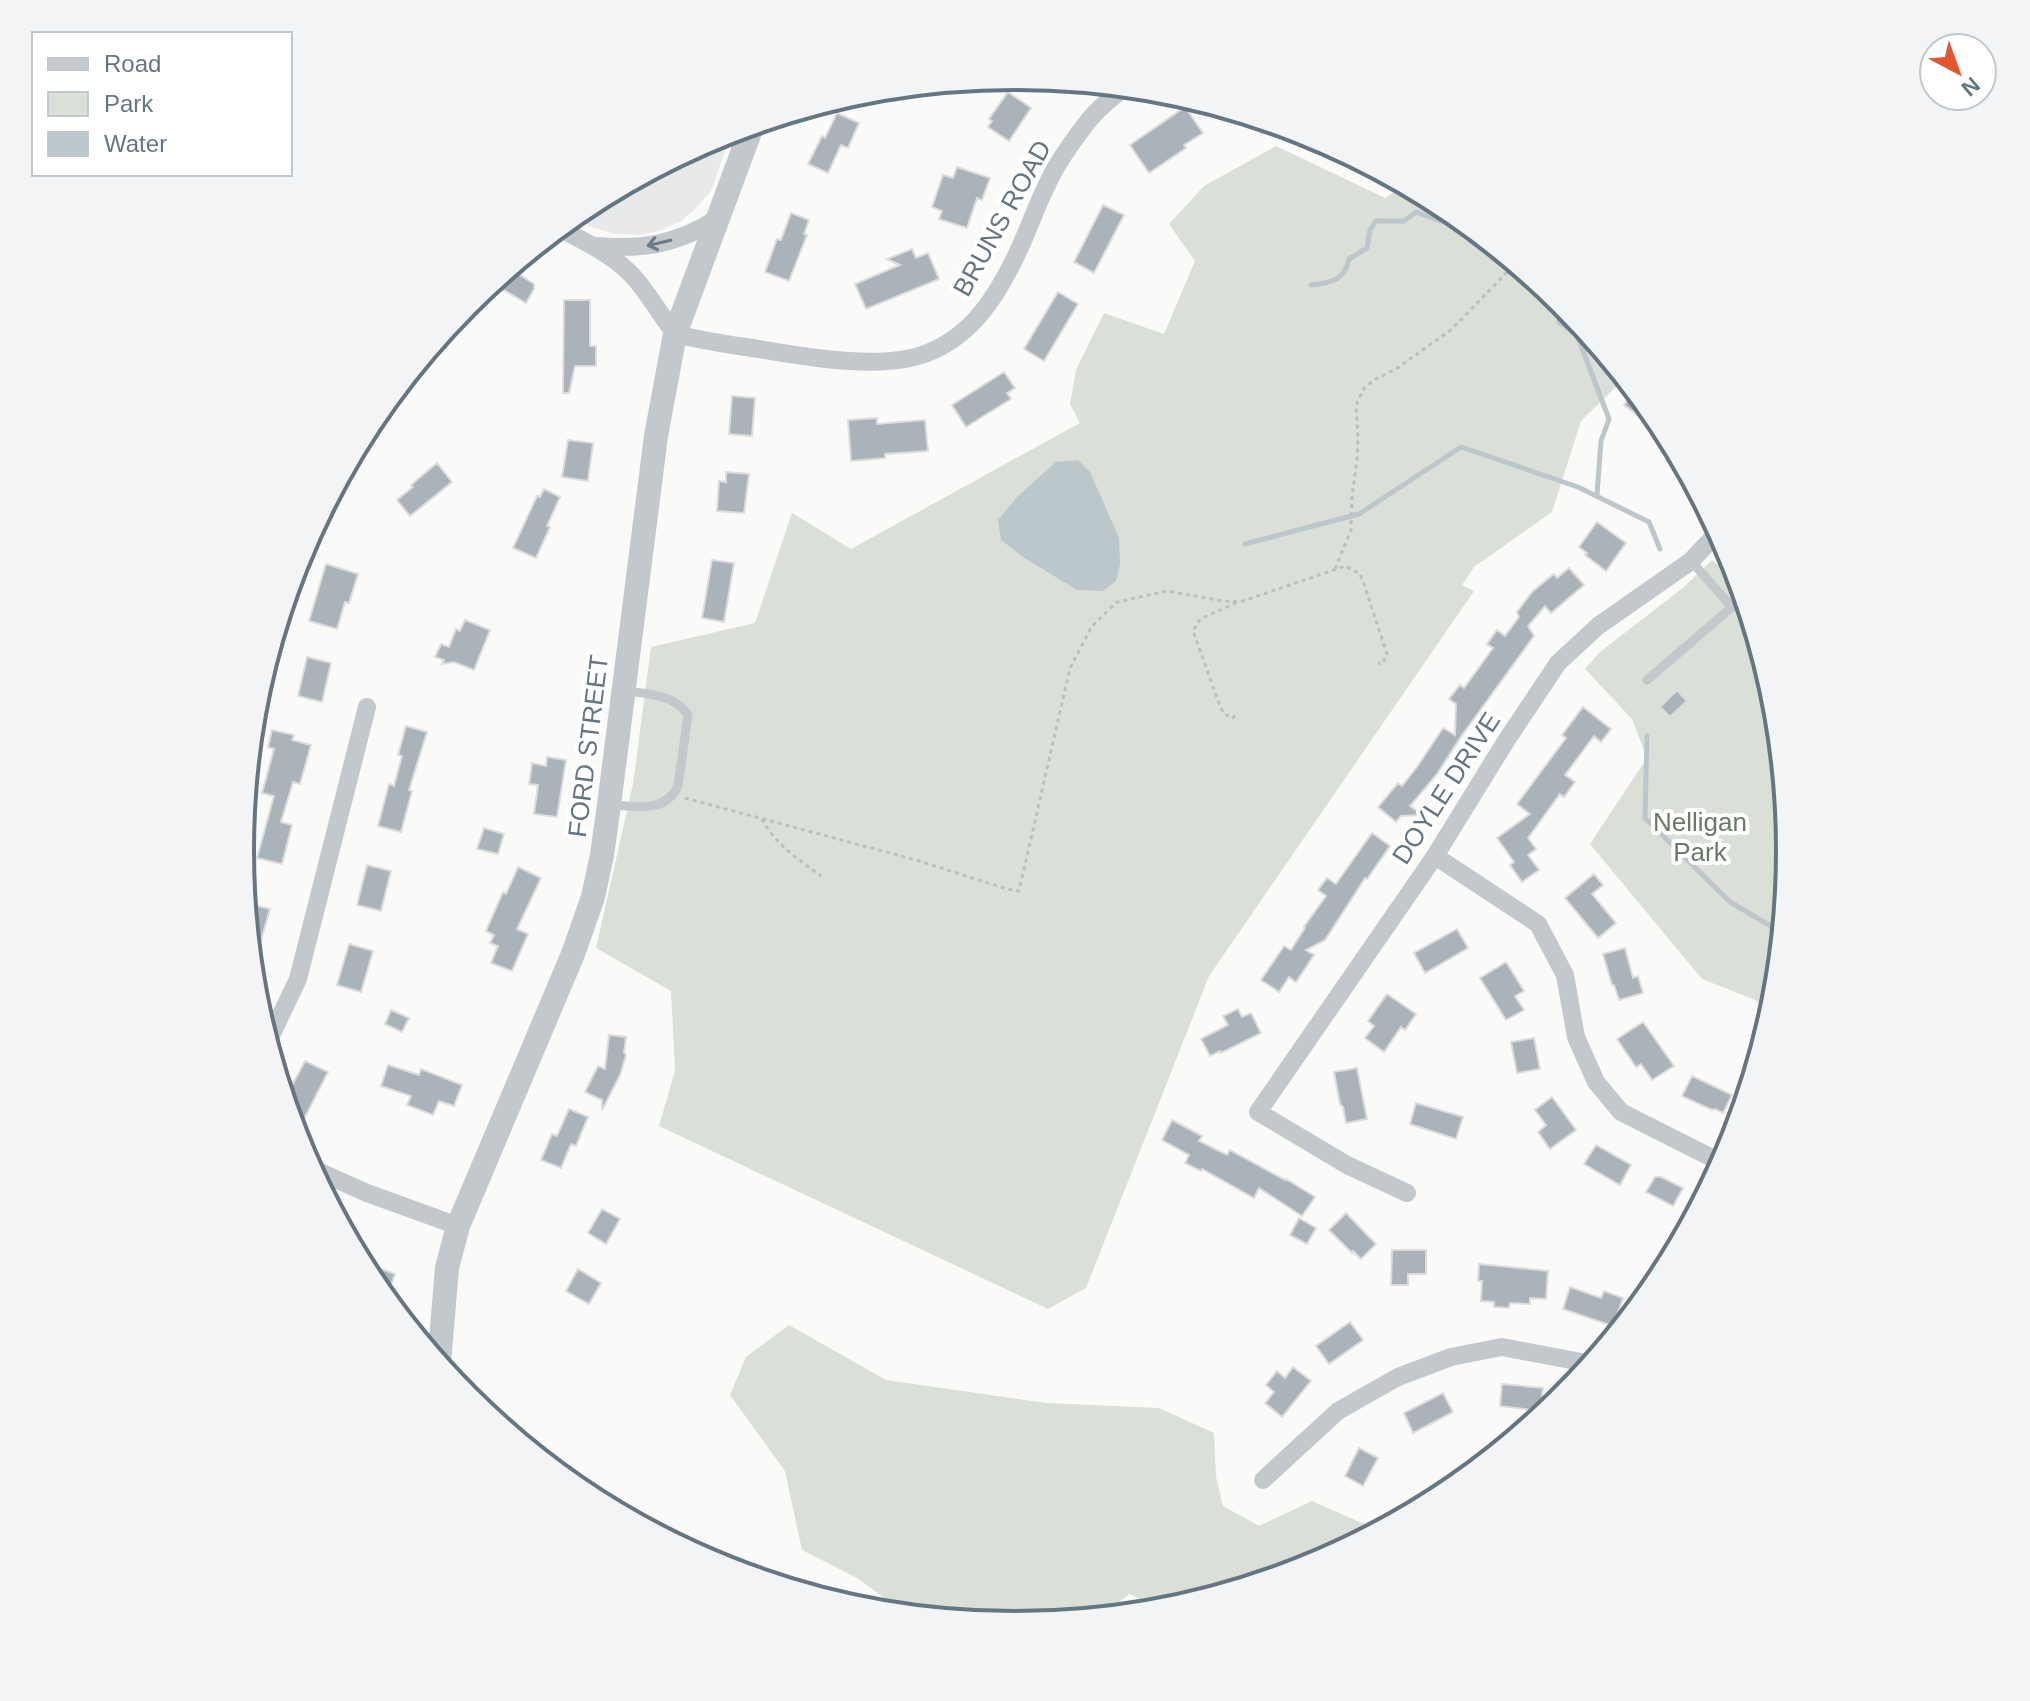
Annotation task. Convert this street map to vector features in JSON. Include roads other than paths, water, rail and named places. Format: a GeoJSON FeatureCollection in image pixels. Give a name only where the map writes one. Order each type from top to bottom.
{"type":"FeatureCollection","features":[{"type":"Feature","properties":{"kind":"street","name":"BRUNS ROAD"},"geometry":{"type":"LineString","coordinates":[[675,334],[812,358],[885,362],[933,351],[959,335],[994,299],[1057,166],[1091,117],[1114,97]]}},
{"type":"Feature","properties":{"kind":"street","name":"FORD STREET"},"geometry":{"type":"LineString","coordinates":[[440,1349],[447,1268],[458,1226],[573,954],[593,897],[609,805],[656,436],[675,334],[747,139]]}},
{"type":"Feature","properties":{"kind":"street"},"geometry":{"type":"LineString","coordinates":[[596,246],[649,246],[695,233],[717,219]]}},
{"type":"Feature","properties":{"kind":"street"},"geometry":{"type":"LineString","coordinates":[[570,234],[596,246],[636,279],[675,334]]}},
{"type":"Feature","properties":{"kind":"street","name":"DOYLE DRIVE"},"geometry":{"type":"LineString","coordinates":[[1407,1193],[1347,1165],[1258,1112],[1435,856],[1558,663],[1598,626],[1691,561],[1710,541]]}},
{"type":"Feature","properties":{"kind":"street"},"geometry":{"type":"LineString","coordinates":[[275,1027],[298,979],[367,707]]}},
{"type":"Feature","properties":{"kind":"street"},"geometry":{"type":"LineString","coordinates":[[1435,856],[1538,924],[1565,975],[1576,1037],[1596,1082],[1621,1112],[1711,1157]]}},
{"type":"Feature","properties":{"kind":"street"},"geometry":{"type":"LineString","coordinates":[[328,1175],[458,1226]]}},
{"type":"Feature","properties":{"kind":"street"},"geometry":{"type":"LineString","coordinates":[[1263,1480],[1338,1411],[1398,1377],[1451,1357],[1502,1347],[1578,1361]]}},
{"type":"Feature","properties":{"kind":"lane"},"geometry":{"type":"LineString","coordinates":[[1647,680],[1732,607],[1691,561]]}},
{"type":"Feature","properties":{"kind":"lane"},"geometry":{"type":"LineString","coordinates":[[609,805],[657,806],[674,795],[688,715],[683,706],[672,700],[624,691]]}},
{"type":"Feature","properties":{"kind":"water"},"geometry":{"type":"Polygon","coordinates":[[[1078,460],[1090,472],[1119,538],[1120,564],[1116,581],[1103,591],[1077,590],[1001,540],[998,520],[1017,497],[1056,462],[1078,460]]]}},
{"type":"Feature","properties":{"kind":"waterway"},"geometry":{"type":"LineString","coordinates":[[1311,285],[1330,282],[1340,276],[1349,259],[1367,248],[1370,230],[1376,221],[1404,221],[1416,212],[1444,222]]}},
{"type":"Feature","properties":{"kind":"waterway"},"geometry":{"type":"LineString","coordinates":[[1559,319],[1567,328]]}},
{"type":"Feature","properties":{"kind":"waterway"},"geometry":{"type":"LineString","coordinates":[[1579,341],[1609,419],[1601,441],[1597,495]]}},
{"type":"Feature","properties":{"kind":"waterway"},"geometry":{"type":"LineString","coordinates":[[1245,544],[1359,514],[1461,447],[1578,487],[1649,522],[1660,549]]}},
{"type":"Feature","properties":{"kind":"waterway"},"geometry":{"type":"LineString","coordinates":[[1647,736],[1645,818],[1730,902],[1771,926]]}},
{"type":"Feature","properties":{"kind":"park label","name":"Nelligan Park"},"geometry":{"type":"Point","coordinates":[1700,837]}}]}
